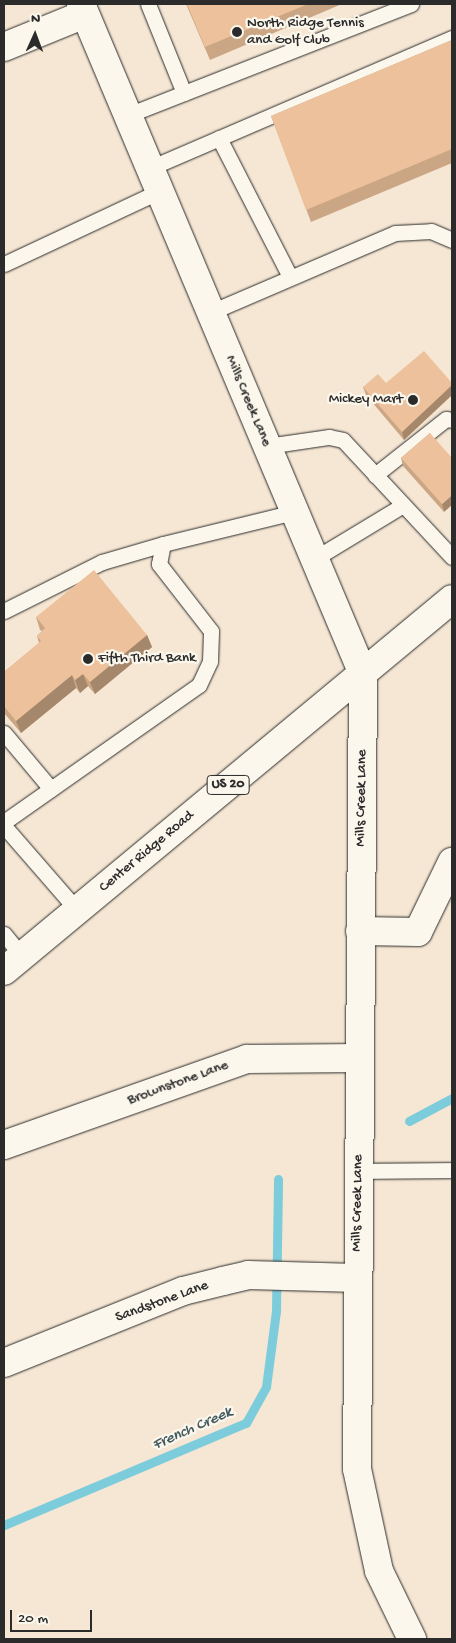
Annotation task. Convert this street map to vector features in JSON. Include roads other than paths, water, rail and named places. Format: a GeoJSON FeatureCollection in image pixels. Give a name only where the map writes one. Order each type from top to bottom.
{"type":"FeatureCollection","features":[{"type":"Feature","properties":{"kind":"street"},"geometry":{"type":"LineString","coordinates":[[4,48],[83,9]]}},
{"type":"Feature","properties":{"kind":"street","name":"Mills Creek Lane"},"geometry":{"type":"LineString","coordinates":[[83,9],[363,674],[355,1434],[361,1503],[379,1570],[412,1639]]}},
{"type":"Feature","properties":{"kind":"street","name":"Center Ridge Road"},"geometry":{"type":"LineString","coordinates":[[13,964],[452,599]]}},
{"type":"Feature","properties":{"kind":"street"},"geometry":{"type":"LineString","coordinates":[[360,931],[418,932],[452,862]]}},
{"type":"Feature","properties":{"kind":"street","name":"Brownstone Lane"},"geometry":{"type":"LineString","coordinates":[[4,1145],[247,1058],[359,1058]]}},
{"type":"Feature","properties":{"kind":"street","name":"Sandstone Lane"},"geometry":{"type":"LineString","coordinates":[[4,1363],[183,1291],[248,1275],[357,1278]]}},
{"type":"Feature","properties":{"kind":"lane"},"geometry":{"type":"LineString","coordinates":[[148,4],[184,93]]}},
{"type":"Feature","properties":{"kind":"lane"},"geometry":{"type":"LineString","coordinates":[[128,115],[411,4]]}},
{"type":"Feature","properties":{"kind":"lane"},"geometry":{"type":"LineString","coordinates":[[4,264],[155,180],[218,138],[452,38]]}},
{"type":"Feature","properties":{"kind":"lane"},"geometry":{"type":"LineString","coordinates":[[218,138],[290,277]]}},
{"type":"Feature","properties":{"kind":"lane"},"geometry":{"type":"LineString","coordinates":[[211,312],[395,233],[431,231],[452,240]]}},
{"type":"Feature","properties":{"kind":"lane"},"geometry":{"type":"LineString","coordinates":[[375,475],[446,419],[452,420]]}},
{"type":"Feature","properties":{"kind":"lane"},"geometry":{"type":"LineString","coordinates":[[267,446],[329,437],[343,440],[452,557]]}},
{"type":"Feature","properties":{"kind":"lane"},"geometry":{"type":"LineString","coordinates":[[314,559],[403,505]]}},
{"type":"Feature","properties":{"kind":"lane"},"geometry":{"type":"LineString","coordinates":[[4,611],[102,562],[163,544],[294,512]]}},
{"type":"Feature","properties":{"kind":"lane"},"geometry":{"type":"LineString","coordinates":[[77,910],[4,824],[199,685],[210,661],[211,631],[159,564],[163,544]]}},
{"type":"Feature","properties":{"kind":"lane"},"geometry":{"type":"LineString","coordinates":[[4,734],[51,789]]}},
{"type":"Feature","properties":{"kind":"lane"},"geometry":{"type":"LineString","coordinates":[[4,934],[13,964]]}},
{"type":"Feature","properties":{"kind":"lane"},"geometry":{"type":"LineString","coordinates":[[358,1170],[452,1170]]}},
{"type":"Feature","properties":{"kind":"waterway","name":"French Creek"},"geometry":{"type":"LineString","coordinates":[[409,1121],[452,1098]]}},
{"type":"Feature","properties":{"kind":"waterway","name":"French Creek"},"geometry":{"type":"LineString","coordinates":[[4,1525],[246,1423],[266,1387],[276,1311],[278,1179]]}},
{"type":"Feature","properties":{"kind":"place","name":"North Ridge Tennis and Golf Club"},"geometry":{"type":"Point","coordinates":[237,32]}},
{"type":"Feature","properties":{"kind":"place","name":"Mickey Mart"},"geometry":{"type":"Point","coordinates":[413,400]}},
{"type":"Feature","properties":{"kind":"place","name":"Fifth Third Bank"},"geometry":{"type":"Point","coordinates":[88,659]}}]}
